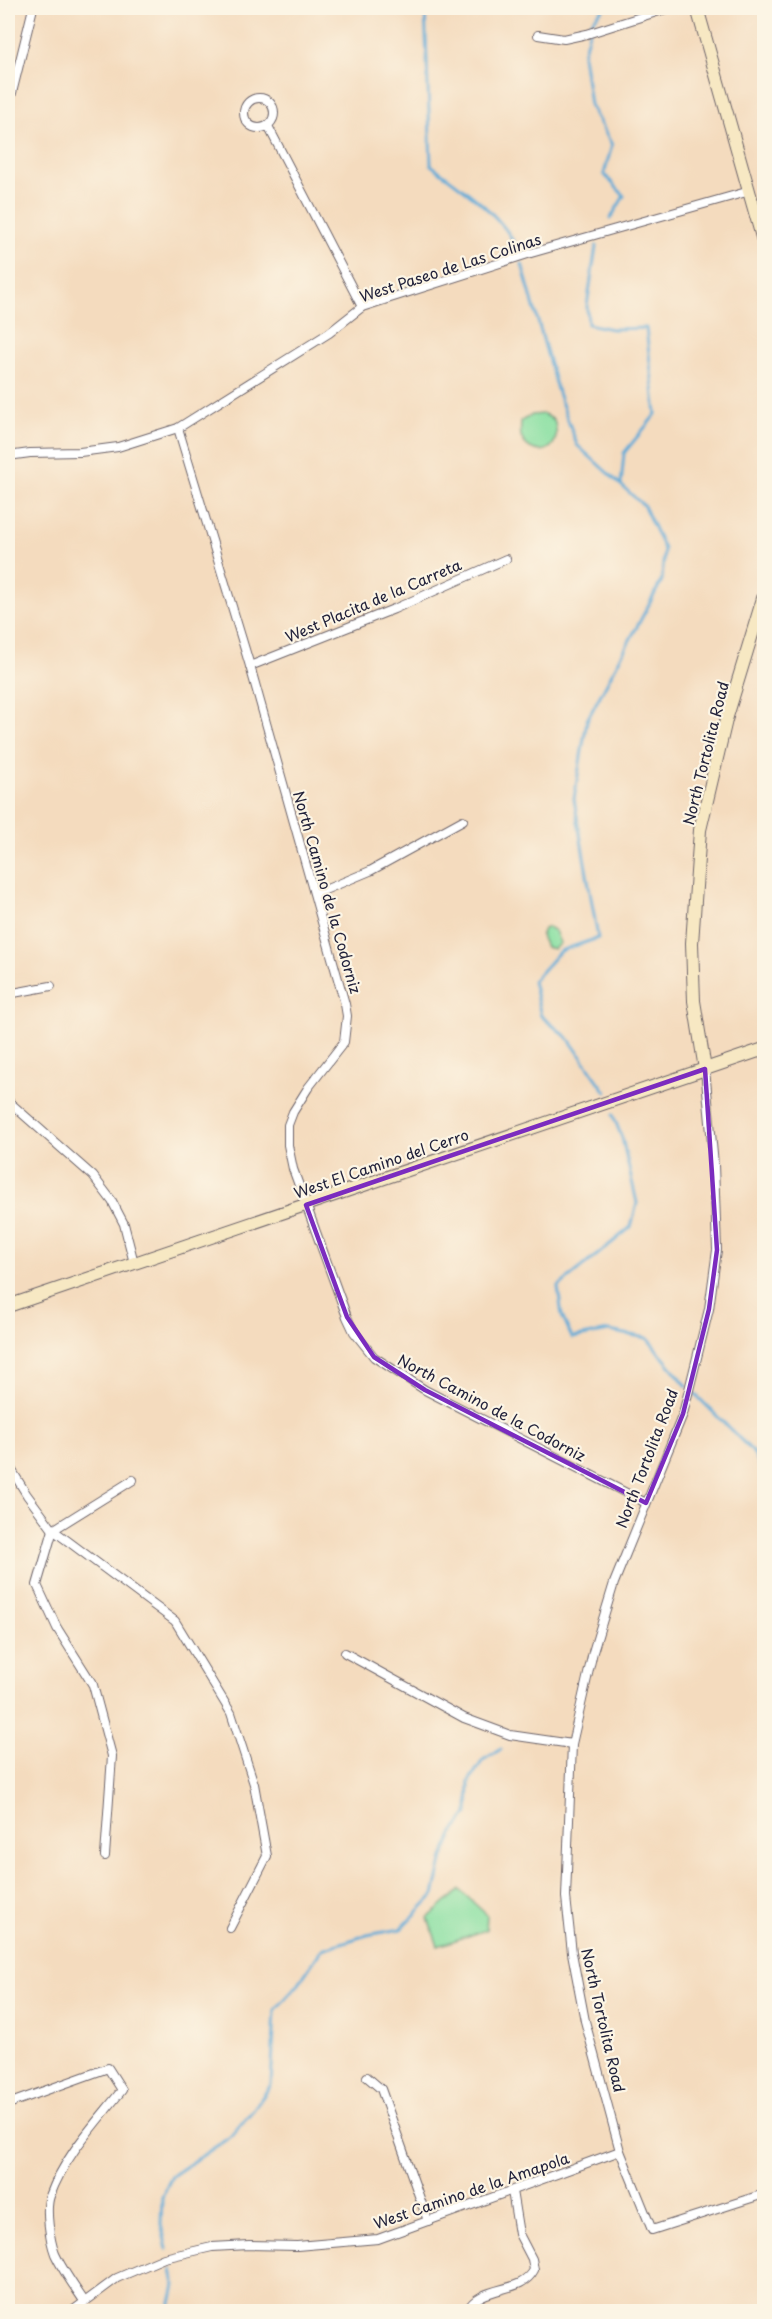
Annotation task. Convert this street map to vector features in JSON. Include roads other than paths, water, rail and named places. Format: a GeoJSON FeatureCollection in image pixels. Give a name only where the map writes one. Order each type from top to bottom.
{"type":"FeatureCollection","features":[{"type":"Feature","properties":{"kind":"street"},"geometry":{"type":"LineString","coordinates":[[8,109],[33,8]]}},
{"type":"Feature","properties":{"kind":"street"},"geometry":{"type":"LineString","coordinates":[[538,35],[564,39],[575,37],[669,8]]}},
{"type":"Feature","properties":{"kind":"street"},"geometry":{"type":"LineString","coordinates":[[697,8],[765,244]]}},
{"type":"Feature","properties":{"kind":"street"},"geometry":{"type":"LineString","coordinates":[[268,126],[362,307]]}},
{"type":"Feature","properties":{"kind":"street","name":"West Paseo de Las Colinas"},"geometry":{"type":"LineString","coordinates":[[8,456],[80,452],[118,447],[178,428],[329,333],[362,307],[531,253],[750,191]]}},
{"type":"Feature","properties":{"kind":"street","name":"North Camino de la Codorniz"},"geometry":{"type":"LineString","coordinates":[[178,428],[250,666],[347,1016],[344,1042],[308,1088],[288,1125],[288,1145],[293,1169],[347,1317],[354,1332],[374,1357],[425,1390],[646,1503]]}},
{"type":"Feature","properties":{"kind":"street","name":"West Placita de la Carreta"},"geometry":{"type":"LineString","coordinates":[[250,666],[394,609],[506,558]]}},
{"type":"Feature","properties":{"kind":"street","name":"North Tortolita Road"},"geometry":{"type":"LineString","coordinates":[[620,2151],[585,2021],[572,1953],[566,1898],[572,1744],[593,1652],[614,1583],[683,1414],[710,1309],[717,1250],[714,1165],[705,1069],[694,1001],[691,938],[700,830],[726,720],[765,595]]}},
{"type":"Feature","properties":{"kind":"street"},"geometry":{"type":"LineString","coordinates":[[315,894],[370,871],[463,820]]}},
{"type":"Feature","properties":{"kind":"street"},"geometry":{"type":"LineString","coordinates":[[8,994],[51,986]]}},
{"type":"Feature","properties":{"kind":"street","name":"West El Camino del Cerro"},"geometry":{"type":"LineString","coordinates":[[8,1306],[765,1049]]}},
{"type":"Feature","properties":{"kind":"street"},"geometry":{"type":"LineString","coordinates":[[8,1101],[93,1176],[112,1201],[124,1224],[134,1263]]}},
{"type":"Feature","properties":{"kind":"street"},"geometry":{"type":"LineString","coordinates":[[8,1464],[53,1530],[175,1621],[231,1713],[254,1784],[267,1856],[230,1928]]}},
{"type":"Feature","properties":{"kind":"street"},"geometry":{"type":"LineString","coordinates":[[105,1856],[112,1756],[93,1685],[57,1628],[37,1585],[53,1530],[133,1480]]}},
{"type":"Feature","properties":{"kind":"street"},"geometry":{"type":"LineString","coordinates":[[345,1653],[464,1718],[510,1735],[572,1744]]}},
{"type":"Feature","properties":{"kind":"street"},"geometry":{"type":"LineString","coordinates":[[8,2092],[9,2103],[108,2068],[122,2090],[71,2154],[49,2198],[48,2223],[54,2252],[66,2276],[84,2301]]}},
{"type":"Feature","properties":{"kind":"street"},"geometry":{"type":"LineString","coordinates":[[367,2077],[381,2089],[428,2221]]}},
{"type":"Feature","properties":{"kind":"street"},"geometry":{"type":"LineString","coordinates":[[620,2151],[652,2230],[765,2194]]}},
{"type":"Feature","properties":{"kind":"street","name":"West Camino de la Amapola"},"geometry":{"type":"LineString","coordinates":[[71,2312],[117,2278],[164,2258],[191,2251],[249,2244],[297,2246],[378,2239],[620,2151]]}},
{"type":"Feature","properties":{"kind":"street"},"geometry":{"type":"LineString","coordinates":[[466,2312],[478,2296],[522,2282],[534,2270],[532,2259],[519,2234],[512,2191]]}},
{"type":"Feature","properties":{"kind":"waterway"},"geometry":{"type":"LineString","coordinates":[[425,8],[431,165],[468,192],[492,214],[503,226],[517,250]]}},
{"type":"Feature","properties":{"kind":"waterway"},"geometry":{"type":"LineString","coordinates":[[604,8],[592,21],[583,55],[590,105],[612,145],[604,174],[624,196],[610,219]]}},
{"type":"Feature","properties":{"kind":"waterway"},"geometry":{"type":"LineString","coordinates":[[596,246],[587,306],[588,324],[612,329],[646,328],[656,414],[624,453],[621,485]]}},
{"type":"Feature","properties":{"kind":"waterway"},"geometry":{"type":"LineString","coordinates":[[522,264],[558,393],[577,445],[644,506],[664,549],[662,580],[587,720],[574,799],[598,938],[560,951],[533,981],[541,1016],[568,1038],[606,1092]]}},
{"type":"Feature","properties":{"kind":"waterway"},"geometry":{"type":"LineString","coordinates":[[613,1115],[622,1138],[637,1203],[631,1227],[558,1287],[562,1316],[572,1338],[609,1331],[647,1338],[687,1386]]}},
{"type":"Feature","properties":{"kind":"waterway"},"geometry":{"type":"LineString","coordinates":[[692,1391],[752,1451],[764,1474]]}},
{"type":"Feature","properties":{"kind":"waterway"},"geometry":{"type":"LineString","coordinates":[[167,2249],[161,2224],[162,2197],[172,2176],[230,2137],[271,2085],[275,2010],[297,1986],[322,1949],[367,1935],[401,1929],[434,1895],[443,1857],[455,1830],[468,1814],[469,1781],[483,1760],[501,1749]]}},
{"type":"Feature","properties":{"kind":"waterway"},"geometry":{"type":"LineString","coordinates":[[169,2312],[175,2285],[172,2269]]}}]}
